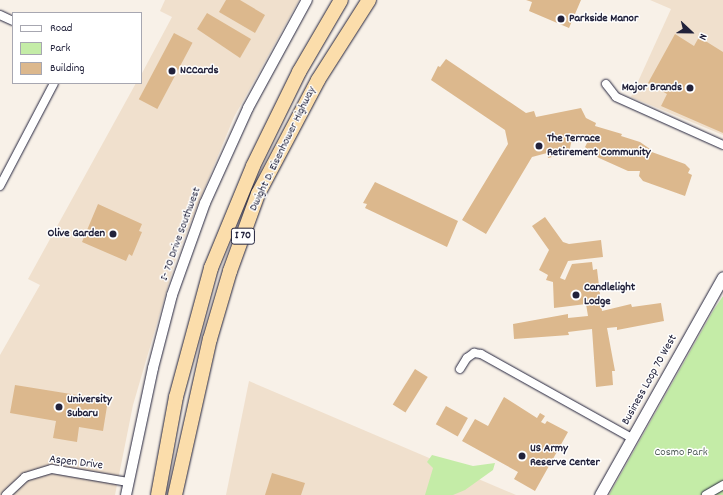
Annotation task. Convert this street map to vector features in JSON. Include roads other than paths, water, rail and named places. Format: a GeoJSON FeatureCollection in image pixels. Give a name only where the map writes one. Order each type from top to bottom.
{"type":"FeatureCollection","features":[{"type":"Feature","properties":{"kind":"highway","name":"Dwight D. Eisenhower Highway"},"geometry":{"type":"LineString","coordinates":[[158,495],[176,397],[211,268],[253,166],[300,72],[341,0]]}},
{"type":"Feature","properties":{"kind":"highway","name":"Dwight D. Eisenhower Highway"},"geometry":{"type":"LineString","coordinates":[[175,495],[210,339],[230,271],[258,194],[318,80],[369,0]]}},
{"type":"Feature","properties":{"kind":"main road","name":"Business Loop 70 West"},"geometry":{"type":"LineString","coordinates":[[600,495],[723,277]]}},
{"type":"Feature","properties":{"kind":"street","name":"I- 70 Drive Southwest"},"geometry":{"type":"LineString","coordinates":[[126,495],[153,368],[172,295],[205,203],[251,102],[307,0]]}},
{"type":"Feature","properties":{"kind":"street"},"geometry":{"type":"LineString","coordinates":[[0,15],[12,21]]}},
{"type":"Feature","properties":{"kind":"street"},"geometry":{"type":"LineString","coordinates":[[0,186],[53,84]]}},
{"type":"Feature","properties":{"kind":"street"},"geometry":{"type":"LineString","coordinates":[[606,84],[616,97],[723,146]]}},
{"type":"Feature","properties":{"kind":"street"},"geometry":{"type":"LineString","coordinates":[[460,368],[467,358],[474,354],[481,354],[632,438]]}},
{"type":"Feature","properties":{"kind":"street","name":"Aspen Drive"},"geometry":{"type":"LineString","coordinates":[[6,495],[25,477],[52,470],[128,482]]}},
{"type":"Feature","properties":{"kind":"street"},"geometry":{"type":"LineString","coordinates":[[706,495],[723,485]]}},
{"type":"Feature","properties":{"kind":"place","name":"Parkside Manor"},"geometry":{"type":"Point","coordinates":[561,19]}},
{"type":"Feature","properties":{"kind":"place","name":"NCCards"},"geometry":{"type":"Point","coordinates":[172,71]}},
{"type":"Feature","properties":{"kind":"place","name":"Major Brands"},"geometry":{"type":"Point","coordinates":[690,88]}},
{"type":"Feature","properties":{"kind":"place","name":"The Terrace Retirement Community"},"geometry":{"type":"Point","coordinates":[539,146]}},
{"type":"Feature","properties":{"kind":"place","name":"Olive Garden"},"geometry":{"type":"Point","coordinates":[113,234]}},
{"type":"Feature","properties":{"kind":"place","name":"Candlelight Lodge"},"geometry":{"type":"Point","coordinates":[576,295]}},
{"type":"Feature","properties":{"kind":"place","name":"University Subaru"},"geometry":{"type":"Point","coordinates":[59,407]}},
{"type":"Feature","properties":{"kind":"place","name":"US Army Reserve Center"},"geometry":{"type":"Point","coordinates":[522,456]}},
{"type":"Feature","properties":{"kind":"park label","name":"Cosmo Park"},"geometry":{"type":"Point","coordinates":[681,453]}}]}
